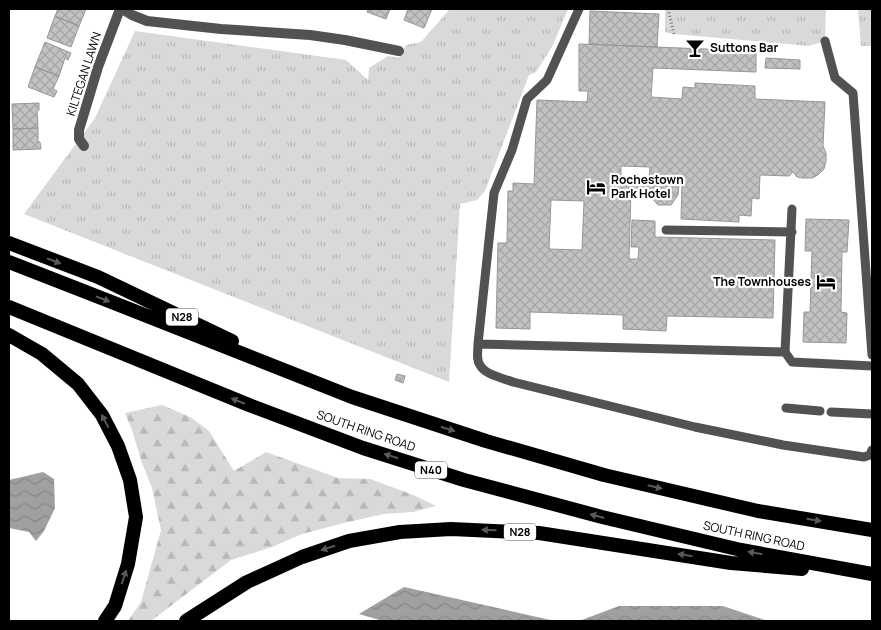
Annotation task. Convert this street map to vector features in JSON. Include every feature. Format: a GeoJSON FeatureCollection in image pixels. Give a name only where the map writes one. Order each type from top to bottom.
{"type":"FeatureCollection","features":[{"type":"Feature","properties":{"kind":"highway","name":"N28"},"geometry":{"type":"LineString","coordinates":[[9,243],[98,277],[352,397]]}},
{"type":"Feature","properties":{"kind":"highway","name":"SOUTH RING ROAD"},"geometry":{"type":"LineString","coordinates":[[9,262],[352,397],[486,441],[604,475],[758,511],[872,530]]}},
{"type":"Feature","properties":{"kind":"highway","name":"SOUTH RING ROAD"},"geometry":{"type":"LineString","coordinates":[[9,307],[249,405],[363,448],[464,480],[602,517],[741,550],[872,574]]}},
{"type":"Feature","properties":{"kind":"highway"},"geometry":{"type":"LineString","coordinates":[[9,334],[42,354],[78,384],[102,414],[118,446],[130,480],[136,517],[128,564],[114,606],[105,621]]}},
{"type":"Feature","properties":{"kind":"highway","name":"N28"},"geometry":{"type":"LineString","coordinates":[[186,621],[247,582],[302,557],[349,541],[408,532],[452,529],[539,533],[732,563],[872,574]]}},
{"type":"Feature","properties":{"kind":"street"},"geometry":{"type":"LineString","coordinates":[[121,9],[147,21],[345,40],[399,51]]}},
{"type":"Feature","properties":{"kind":"street","name":"KILTEGAN LAWN"},"geometry":{"type":"LineString","coordinates":[[84,146],[79,139],[79,130],[98,67],[121,9]]}},
{"type":"Feature","properties":{"kind":"lane"},"geometry":{"type":"LineString","coordinates":[[578,9],[547,80],[527,99],[512,150],[494,193],[478,344],[480,366],[486,372],[513,382],[783,445],[864,457],[870,455],[872,450]]}},
{"type":"Feature","properties":{"kind":"lane"},"geometry":{"type":"LineString","coordinates":[[825,41],[835,78],[852,93],[872,355]]}},
{"type":"Feature","properties":{"kind":"lane"},"geometry":{"type":"LineString","coordinates":[[792,209],[785,352],[792,362],[872,366]]}},
{"type":"Feature","properties":{"kind":"lane"},"geometry":{"type":"LineString","coordinates":[[666,230],[792,232]]}},
{"type":"Feature","properties":{"kind":"lane"},"geometry":{"type":"LineString","coordinates":[[478,344],[785,352]]}},
{"type":"Feature","properties":{"kind":"lane"},"geometry":{"type":"LineString","coordinates":[[786,408],[820,410]]}},
{"type":"Feature","properties":{"kind":"lane"},"geometry":{"type":"LineString","coordinates":[[831,412],[872,414]]}},
{"type":"Feature","properties":{"kind":"path"},"geometry":{"type":"LineString","coordinates":[[668,9],[674,34]]}},
{"type":"Feature","properties":{"kind":"green space"},"geometry":{"type":"Polygon","coordinates":[[[450,9],[568,9],[553,45],[536,72],[529,75],[485,191],[477,200],[460,204],[449,382],[24,214],[95,118],[135,31],[346,60],[368,80],[369,68],[388,56],[399,58],[406,45],[421,42],[450,9]]]}},
{"type":"Feature","properties":{"kind":"green space"},"geometry":{"type":"Polygon","coordinates":[[[665,9],[826,9],[825,41],[809,46],[674,34],[665,32],[665,9]]]}},
{"type":"Feature","properties":{"kind":"green space"},"geometry":{"type":"Polygon","coordinates":[[[858,9],[872,9],[872,46],[861,46],[858,9]]]}},
{"type":"Feature","properties":{"kind":"green space"},"geometry":{"type":"Polygon","coordinates":[[[162,405],[190,417],[209,431],[234,471],[266,452],[338,478],[370,479],[411,494],[436,506],[413,512],[383,514],[302,534],[272,547],[231,560],[151,621],[128,621],[141,602],[161,530],[152,488],[125,413],[162,405]]]}},
{"type":"Feature","properties":{"kind":"water"},"geometry":{"type":"Polygon","coordinates":[[[43,472],[54,479],[55,508],[44,531],[36,541],[29,532],[9,528],[9,480],[43,472]]]}},
{"type":"Feature","properties":{"kind":"water"},"geometry":{"type":"Polygon","coordinates":[[[404,587],[555,621],[383,621],[359,614],[404,587]]]}},
{"type":"Feature","properties":{"kind":"water"},"geometry":{"type":"Polygon","coordinates":[[[619,606],[723,606],[768,621],[579,621],[619,606]]]}},
{"type":"Feature","properties":{"kind":"building"},"geometry":{"type":"Polygon","coordinates":[[[58,9],[86,9],[79,26],[55,16],[58,9]]]}},
{"type":"Feature","properties":{"kind":"building"},"geometry":{"type":"Polygon","coordinates":[[[368,9],[390,9],[386,19],[367,12],[368,9]]]}},
{"type":"Feature","properties":{"kind":"building"},"geometry":{"type":"Polygon","coordinates":[[[408,9],[432,9],[424,28],[404,20],[408,9]]]}},
{"type":"Feature","properties":{"kind":"building"},"geometry":{"type":"Polygon","coordinates":[[[590,11],[659,14],[657,47],[589,44],[590,11]]]}},
{"type":"Feature","properties":{"kind":"building"},"geometry":{"type":"Polygon","coordinates":[[[55,16],[79,26],[71,47],[47,38],[55,16]]]}},
{"type":"Feature","properties":{"kind":"building"},"geometry":{"type":"Polygon","coordinates":[[[45,42],[71,53],[68,60],[65,58],[59,76],[35,67],[45,42]]]}},
{"type":"Feature","properties":{"kind":"building","name":"Rochestown Park Hotel"},"geometry":{"type":"Polygon","coordinates":[[[579,44],[756,51],[756,72],[653,68],[651,97],[682,99],[683,87],[695,88],[695,83],[755,86],[755,99],[825,102],[823,146],[826,153],[826,161],[824,169],[812,178],[797,177],[793,172],[789,176],[760,175],[759,199],[752,198],[751,216],[739,215],[739,222],[681,219],[682,184],[679,184],[678,195],[671,205],[658,205],[649,195],[649,192],[631,190],[629,259],[638,259],[639,247],[631,247],[632,220],[655,221],[655,237],[775,240],[773,318],[667,316],[666,331],[623,329],[623,315],[530,312],[530,329],[496,328],[498,243],[507,243],[508,191],[513,191],[513,183],[534,184],[537,100],[587,102],[588,91],[579,91],[579,44]],[[621,166],[621,180],[649,181],[650,167],[621,166]],[[551,200],[549,249],[582,250],[584,201],[551,200]]]}},
{"type":"Feature","properties":{"kind":"building"},"geometry":{"type":"Polygon","coordinates":[[[766,58],[800,60],[800,69],[765,68],[766,58]]]}},
{"type":"Feature","properties":{"kind":"building"},"geometry":{"type":"Polygon","coordinates":[[[35,67],[59,76],[53,89],[57,91],[54,97],[28,87],[35,67]]]}},
{"type":"Feature","properties":{"kind":"building"},"geometry":{"type":"Polygon","coordinates":[[[39,103],[39,110],[37,110],[38,128],[13,129],[12,104],[39,103]]]}},
{"type":"Feature","properties":{"kind":"building"},"geometry":{"type":"Polygon","coordinates":[[[38,128],[38,142],[40,142],[41,149],[13,150],[13,129],[38,128]]]}},
{"type":"Feature","properties":{"kind":"building","name":"The Townhouses"},"geometry":{"type":"Polygon","coordinates":[[[806,219],[849,220],[847,252],[842,252],[841,312],[847,313],[846,343],[803,342],[804,312],[810,312],[812,251],[805,251],[806,219]]]}},
{"type":"Feature","properties":{"kind":"building"},"geometry":{"type":"Polygon","coordinates":[[[397,374],[405,376],[403,383],[395,380],[397,374]]]}},
{"type":"Feature","properties":{"kind":"place","name":"Suttons Bar"},"geometry":{"type":"Point","coordinates":[695,48]}},
{"type":"Feature","properties":{"kind":"place","name":"Rochestown Park Hotel"},"geometry":{"type":"Point","coordinates":[596,187]}},
{"type":"Feature","properties":{"kind":"place","name":"The Townhouses"},"geometry":{"type":"Point","coordinates":[826,282]}}]}
